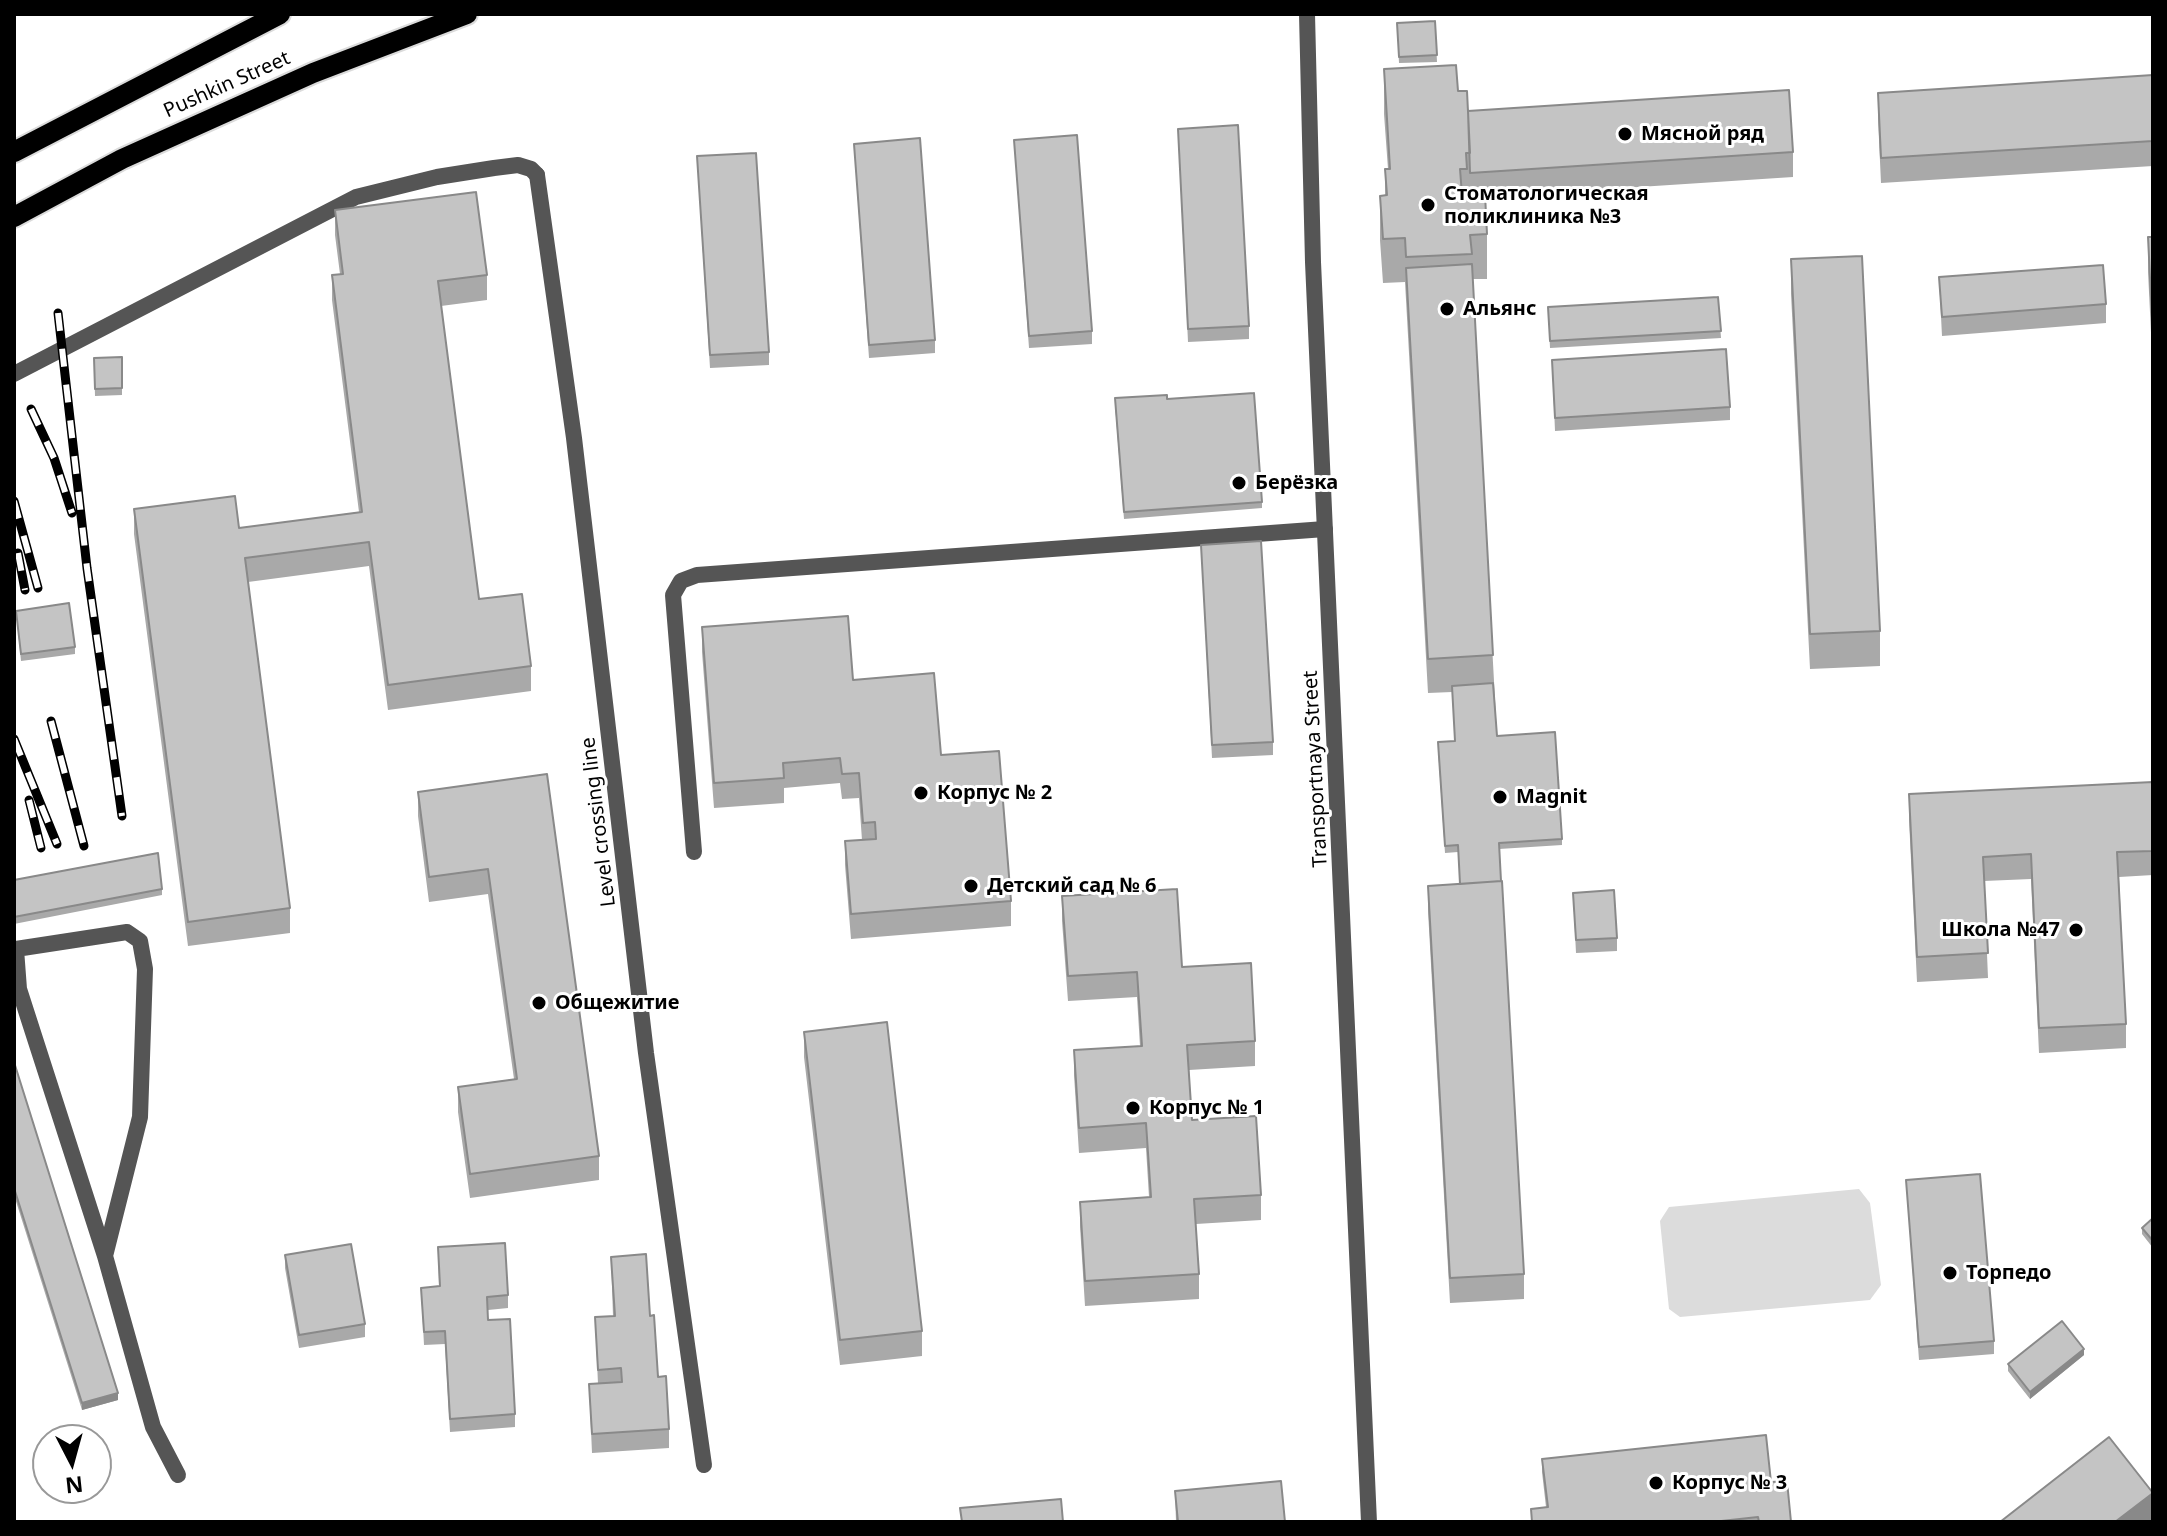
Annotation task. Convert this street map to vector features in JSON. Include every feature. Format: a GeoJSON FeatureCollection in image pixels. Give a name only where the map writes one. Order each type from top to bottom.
{"type":"FeatureCollection","features":[{"type":"Feature","properties":{"kind":"main road","name":"Pushkin Street"},"geometry":{"type":"LineString","coordinates":[[14,152],[280,14]]}},
{"type":"Feature","properties":{"kind":"main road","name":"Pushkin Street"},"geometry":{"type":"LineString","coordinates":[[14,217],[135,152],[313,73],[467,14]]}},
{"type":"Feature","properties":{"kind":"street","name":"Transportnaya Street"},"geometry":{"type":"LineString","coordinates":[[1307,14],[1313,262],[1369,1522]]}},
{"type":"Feature","properties":{"kind":"street","name":"Level crossing line"},"geometry":{"type":"LineString","coordinates":[[14,374],[356,197],[437,177],[518,165],[531,169],[537,175],[574,438],[646,1053],[704,1465]]}},
{"type":"Feature","properties":{"kind":"street"},"geometry":{"type":"LineString","coordinates":[[694,852],[673,595],[681,581],[697,575],[1325,529]]}},
{"type":"Feature","properties":{"kind":"street"},"geometry":{"type":"LineString","coordinates":[[105,1256],[140,1117],[145,969],[140,941],[127,932],[16,949],[19,989],[105,1256],[153,1427],[178,1475]]}},
{"type":"Feature","properties":{"kind":"shaded area"},"geometry":{"type":"Polygon","coordinates":[[[1859,1189],[1870,1203],[1881,1285],[1870,1300],[1680,1317],[1669,1309],[1660,1221],[1669,1207],[1859,1189]]]}},
{"type":"Feature","properties":{"kind":"building"},"geometry":{"type":"Polygon","coordinates":[[[1435,21],[1437,55],[1399,57],[1397,23],[1435,21]]]}},
{"type":"Feature","properties":{"kind":"building","name":"Стоматологическая поликлиника №3"},"geometry":{"type":"Polygon","coordinates":[[[1456,65],[1458,91],[1467,91],[1470,153],[1466,153],[1467,169],[1460,169],[1462,195],[1485,194],[1487,234],[1470,235],[1472,254],[1406,257],[1405,238],[1383,239],[1380,196],[1387,195],[1385,169],[1390,169],[1384,69],[1456,65]]]}},
{"type":"Feature","properties":{"kind":"building"},"geometry":{"type":"Polygon","coordinates":[[[2153,75],[2153,141],[1881,158],[1878,93],[2153,75]]]}},
{"type":"Feature","properties":{"kind":"building"},"geometry":{"type":"Polygon","coordinates":[[[1789,90],[1793,152],[1470,173],[1468,111],[1789,90]]]}},
{"type":"Feature","properties":{"kind":"building"},"geometry":{"type":"Polygon","coordinates":[[[1238,125],[1249,326],[1188,329],[1178,129],[1238,125]]]}},
{"type":"Feature","properties":{"kind":"building"},"geometry":{"type":"Polygon","coordinates":[[[1077,135],[1092,331],[1029,336],[1014,140],[1077,135]]]}},
{"type":"Feature","properties":{"kind":"building"},"geometry":{"type":"Polygon","coordinates":[[[920,138],[935,340],[869,345],[854,144],[920,138]]]}},
{"type":"Feature","properties":{"kind":"building"},"geometry":{"type":"Polygon","coordinates":[[[756,153],[769,352],[710,355],[697,156],[756,153]]]}},
{"type":"Feature","properties":{"kind":"building"},"geometry":{"type":"Polygon","coordinates":[[[476,192],[487,275],[438,281],[479,599],[522,594],[531,666],[388,685],[369,542],[245,558],[290,908],[188,922],[134,509],[235,496],[239,528],[362,512],[332,275],[343,274],[335,210],[476,192]]]}},
{"type":"Feature","properties":{"kind":"building"},"geometry":{"type":"Polygon","coordinates":[[[2148,237],[2153,237],[2153,338],[2148,237]]]}},
{"type":"Feature","properties":{"kind":"building"},"geometry":{"type":"Polygon","coordinates":[[[1862,256],[1880,631],[1810,634],[1791,259],[1862,256]]]}},
{"type":"Feature","properties":{"kind":"building"},"geometry":{"type":"Polygon","coordinates":[[[1472,264],[1493,655],[1428,659],[1406,268],[1472,264]]]}},
{"type":"Feature","properties":{"kind":"building"},"geometry":{"type":"Polygon","coordinates":[[[2103,265],[2106,304],[1942,317],[1939,277],[2103,265]]]}},
{"type":"Feature","properties":{"kind":"building"},"geometry":{"type":"Polygon","coordinates":[[[1718,297],[1721,331],[1550,341],[1548,307],[1718,297]]]}},
{"type":"Feature","properties":{"kind":"building"},"geometry":{"type":"Polygon","coordinates":[[[1726,349],[1730,407],[1555,418],[1552,360],[1726,349]]]}},
{"type":"Feature","properties":{"kind":"building"},"geometry":{"type":"Polygon","coordinates":[[[122,357],[122,388],[95,389],[94,358],[122,357]]]}},
{"type":"Feature","properties":{"kind":"building"},"geometry":{"type":"Polygon","coordinates":[[[1254,393],[1262,502],[1124,512],[1115,398],[1167,395],[1167,399],[1254,393]]]}},
{"type":"Feature","properties":{"kind":"building"},"geometry":{"type":"Polygon","coordinates":[[[1261,541],[1273,742],[1212,745],[1201,545],[1261,541]]]}},
{"type":"Feature","properties":{"kind":"building"},"geometry":{"type":"Polygon","coordinates":[[[69,603],[75,647],[21,654],[16,611],[69,603]]]}},
{"type":"Feature","properties":{"kind":"building","name":"Корпус № 2"},"geometry":{"type":"Polygon","coordinates":[[[848,616],[853,680],[934,673],[941,755],[999,751],[1011,901],[851,914],[845,841],[876,839],[875,822],[863,823],[859,773],[842,774],[840,758],[783,763],[784,778],[714,783],[702,627],[848,616]]]}},
{"type":"Feature","properties":{"kind":"building","name":"Magnit"},"geometry":{"type":"Polygon","coordinates":[[[1493,683],[1497,736],[1555,732],[1562,839],[1499,843],[1501,881],[1460,884],[1458,845],[1445,846],[1438,742],[1455,741],[1452,686],[1493,683]]]}},
{"type":"Feature","properties":{"kind":"building","name":"Общежитие"},"geometry":{"type":"Polygon","coordinates":[[[547,774],[599,1156],[470,1174],[458,1087],[517,1079],[488,869],[429,877],[418,792],[547,774]]]}},
{"type":"Feature","properties":{"kind":"building","name":"Школа №47"},"geometry":{"type":"Polygon","coordinates":[[[2153,782],[2153,851],[2117,852],[2126,1024],[2039,1028],[2031,854],[1983,857],[1988,953],[1917,957],[1909,794],[2153,782]]]}},
{"type":"Feature","properties":{"kind":"building"},"geometry":{"type":"Polygon","coordinates":[[[158,853],[162,889],[14,917],[14,880],[158,853]]]}},
{"type":"Feature","properties":{"kind":"building"},"geometry":{"type":"Polygon","coordinates":[[[1502,881],[1524,1274],[1450,1278],[1428,886],[1502,881]]]}},
{"type":"Feature","properties":{"kind":"building","name":"Корпус № 1"},"geometry":{"type":"Polygon","coordinates":[[[1177,889],[1182,967],[1251,963],[1255,1041],[1187,1045],[1192,1120],[1256,1116],[1261,1195],[1194,1199],[1199,1274],[1085,1281],[1080,1202],[1151,1197],[1146,1123],[1079,1128],[1074,1050],[1142,1046],[1137,972],[1068,976],[1062,896],[1177,889]]]}},
{"type":"Feature","properties":{"kind":"building"},"geometry":{"type":"Polygon","coordinates":[[[1614,890],[1617,938],[1576,940],[1573,893],[1614,890]]]}},
{"type":"Feature","properties":{"kind":"building"},"geometry":{"type":"Polygon","coordinates":[[[887,1022],[922,1331],[840,1340],[804,1032],[887,1022]]]}},
{"type":"Feature","properties":{"kind":"building"},"geometry":{"type":"Polygon","coordinates":[[[14,1062],[118,1393],[82,1403],[14,1188],[14,1062]]]}},
{"type":"Feature","properties":{"kind":"building","name":"Торпедо"},"geometry":{"type":"Polygon","coordinates":[[[1980,1174],[1994,1341],[1919,1347],[1906,1180],[1980,1174]]]}},
{"type":"Feature","properties":{"kind":"building"},"geometry":{"type":"Polygon","coordinates":[[[2153,1218],[2153,1241],[2142,1228],[2153,1218]]]}},
{"type":"Feature","properties":{"kind":"building"},"geometry":{"type":"Polygon","coordinates":[[[505,1243],[508,1295],[487,1297],[488,1320],[510,1319],[515,1414],[450,1419],[445,1331],[424,1332],[421,1288],[440,1286],[438,1247],[505,1243]]]}},
{"type":"Feature","properties":{"kind":"building"},"geometry":{"type":"Polygon","coordinates":[[[351,1244],[365,1324],[299,1335],[285,1255],[351,1244]]]}},
{"type":"Feature","properties":{"kind":"building"},"geometry":{"type":"Polygon","coordinates":[[[646,1254],[658,1377],[666,1376],[669,1429],[592,1434],[589,1384],[622,1382],[621,1368],[598,1370],[595,1317],[615,1316],[611,1257],[646,1254]]]}},
{"type":"Feature","properties":{"kind":"building"},"geometry":{"type":"Polygon","coordinates":[[[2062,1321],[2084,1349],[2030,1392],[2008,1364],[2062,1321]]]}},
{"type":"Feature","properties":{"kind":"building","name":"Корпус № 3"},"geometry":{"type":"Polygon","coordinates":[[[1766,1435],[1771,1482],[1787,1481],[1791,1522],[1759,1522],[1758,1517],[1712,1522],[1532,1522],[1531,1509],[1548,1507],[1542,1459],[1766,1435]]]}},
{"type":"Feature","properties":{"kind":"building"},"geometry":{"type":"Polygon","coordinates":[[[2109,1437],[2153,1493],[2115,1522],[2000,1522],[2109,1437]]]}},
{"type":"Feature","properties":{"kind":"building"},"geometry":{"type":"Polygon","coordinates":[[[1281,1481],[1285,1522],[1178,1522],[1175,1491],[1281,1481]]]}},
{"type":"Feature","properties":{"kind":"building"},"geometry":{"type":"Polygon","coordinates":[[[1061,1499],[1063,1522],[962,1522],[960,1508],[1061,1499]]]}},
{"type":"Feature","properties":{"kind":"railway"},"geometry":{"type":"LineString","coordinates":[[58,313],[87,568],[122,816]]}},
{"type":"Feature","properties":{"kind":"railway"},"geometry":{"type":"LineString","coordinates":[[31,409],[54,458],[72,513]]}},
{"type":"Feature","properties":{"kind":"railway"},"geometry":{"type":"LineString","coordinates":[[14,501],[38,588]]}},
{"type":"Feature","properties":{"kind":"railway"},"geometry":{"type":"LineString","coordinates":[[18,553],[25,590]]}},
{"type":"Feature","properties":{"kind":"railway"},"geometry":{"type":"LineString","coordinates":[[51,721],[84,846]]}},
{"type":"Feature","properties":{"kind":"railway"},"geometry":{"type":"LineString","coordinates":[[14,739],[57,844]]}},
{"type":"Feature","properties":{"kind":"railway"},"geometry":{"type":"LineString","coordinates":[[29,800],[41,848]]}},
{"type":"Feature","properties":{"kind":"place","name":"Мясной ряд"},"geometry":{"type":"Point","coordinates":[1625,134]}},
{"type":"Feature","properties":{"kind":"place","name":"Стоматологическая поликлиника №3"},"geometry":{"type":"Point","coordinates":[1428,205]}},
{"type":"Feature","properties":{"kind":"place","name":"Альянс"},"geometry":{"type":"Point","coordinates":[1447,309]}},
{"type":"Feature","properties":{"kind":"place","name":"Берёзка"},"geometry":{"type":"Point","coordinates":[1239,483]}},
{"type":"Feature","properties":{"kind":"place","name":"Корпус № 2"},"geometry":{"type":"Point","coordinates":[921,793]}},
{"type":"Feature","properties":{"kind":"place","name":"Magnit"},"geometry":{"type":"Point","coordinates":[1500,797]}},
{"type":"Feature","properties":{"kind":"place","name":"Детский сад № 6"},"geometry":{"type":"Point","coordinates":[971,886]}},
{"type":"Feature","properties":{"kind":"place","name":"Школа №47"},"geometry":{"type":"Point","coordinates":[2076,930]}},
{"type":"Feature","properties":{"kind":"place","name":"Общежитие"},"geometry":{"type":"Point","coordinates":[539,1003]}},
{"type":"Feature","properties":{"kind":"place","name":"Корпус № 1"},"geometry":{"type":"Point","coordinates":[1133,1108]}},
{"type":"Feature","properties":{"kind":"place","name":"Торпедо"},"geometry":{"type":"Point","coordinates":[1950,1273]}},
{"type":"Feature","properties":{"kind":"place","name":"Корпус № 3"},"geometry":{"type":"Point","coordinates":[1656,1483]}}]}
